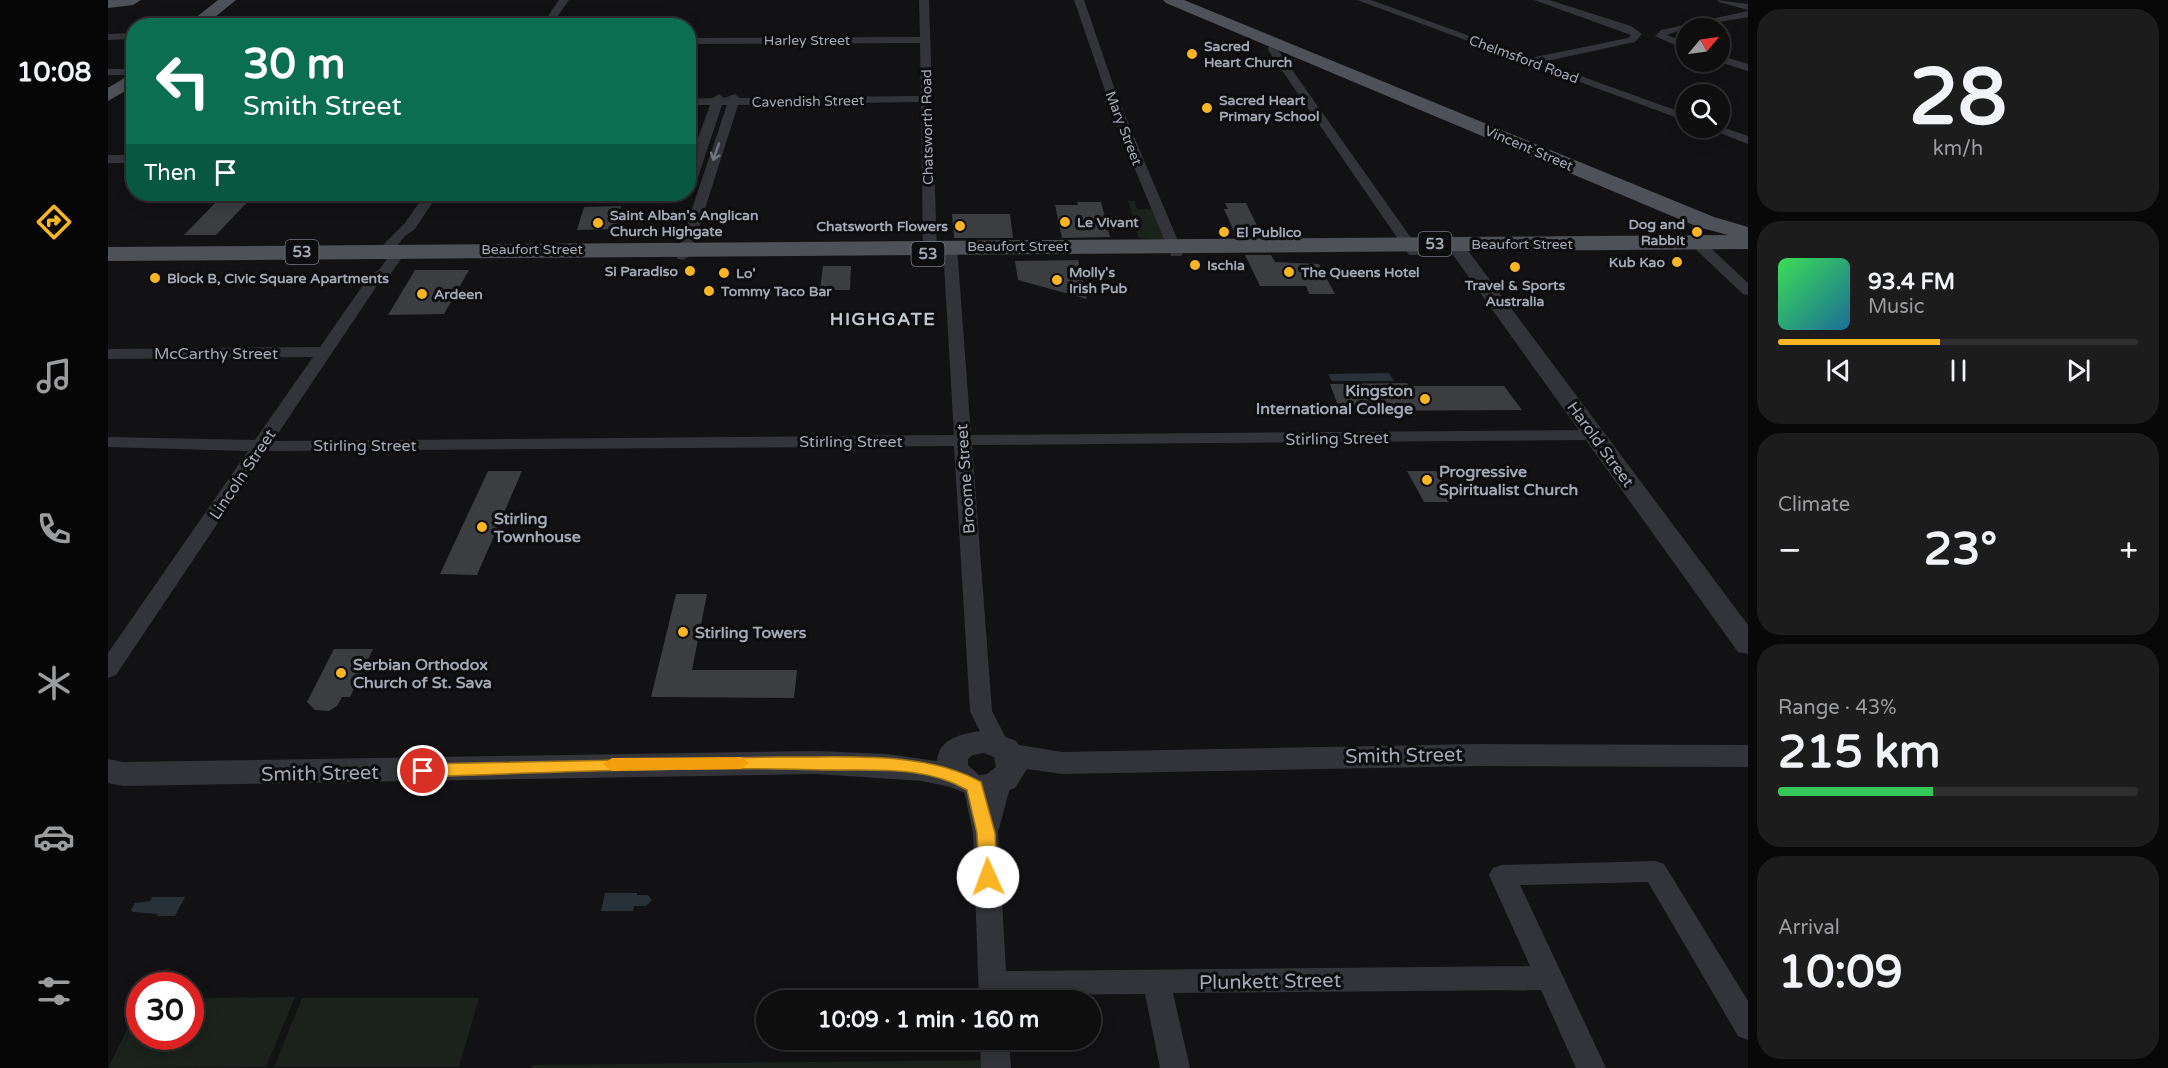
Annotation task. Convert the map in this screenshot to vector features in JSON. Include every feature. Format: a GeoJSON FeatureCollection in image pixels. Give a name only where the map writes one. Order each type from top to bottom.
{"type":"FeatureCollection","features":[{"type":"Feature","properties":{"kind":"main road"},"geometry":{"type":"LineString","coordinates":[[108,3],[134,0]]}},
{"type":"Feature","properties":{"kind":"main road"},"geometry":{"type":"LineString","coordinates":[[204,18],[228,0]]}},
{"type":"Feature","properties":{"kind":"main road"},"geometry":{"type":"LineString","coordinates":[[215,18],[239,0]]}},
{"type":"Feature","properties":{"kind":"main road","name":"Vincent Street"},"geometry":{"type":"LineString","coordinates":[[1171,0],[1276,50],[1352,73],[1706,222],[1741,244]]}},
{"type":"Feature","properties":{"kind":"main road","name":"Vincent Street"},"geometry":{"type":"LineString","coordinates":[[1185,0],[1349,69],[1352,73]]}},
{"type":"Feature","properties":{"kind":"main road","name":"Beaufort Street"},"geometry":{"type":"LineString","coordinates":[[108,260],[388,259],[677,252],[1457,248],[1741,244]]}},
{"type":"Feature","properties":{"kind":"main road","name":"Beaufort Street"},"geometry":{"type":"LineString","coordinates":[[108,254],[388,259]]}},
{"type":"Feature","properties":{"kind":"street"},"geometry":{"type":"LineString","coordinates":[[552,18],[564,0]]}},
{"type":"Feature","properties":{"kind":"street","name":"Chatsworth Road"},"geometry":{"type":"LineString","coordinates":[[924,0],[927,97],[940,250]]}},
{"type":"Feature","properties":{"kind":"street","name":"Mary Street"},"geometry":{"type":"LineString","coordinates":[[1079,0],[1093,47],[1152,200],[1174,249]]}},
{"type":"Feature","properties":{"kind":"street","name":"Chelmsford Road"},"geometry":{"type":"LineString","coordinates":[[1362,0],[1676,114]]}},
{"type":"Feature","properties":{"kind":"street"},"geometry":{"type":"LineString","coordinates":[[1530,61],[1636,38],[1637,34],[1627,28],[1539,0]]}},
{"type":"Feature","properties":{"kind":"street"},"geometry":{"type":"LineString","coordinates":[[1722,0],[1748,7]]}},
{"type":"Feature","properties":{"kind":"street"},"geometry":{"type":"LineString","coordinates":[[1730,18],[1748,14]]}},
{"type":"Feature","properties":{"kind":"street"},"geometry":{"type":"LineString","coordinates":[[1676,30],[1665,32],[1660,36],[1676,43]]}},
{"type":"Feature","properties":{"kind":"street"},"geometry":{"type":"LineString","coordinates":[[108,37],[126,36]]}},
{"type":"Feature","properties":{"kind":"street","name":"Harley Street"},"geometry":{"type":"LineString","coordinates":[[696,41],[925,40]]}},
{"type":"Feature","properties":{"kind":"street"},"geometry":{"type":"LineString","coordinates":[[1276,50],[1411,248]]}},
{"type":"Feature","properties":{"kind":"street"},"geometry":{"type":"LineString","coordinates":[[1730,62],[1748,68]]}},
{"type":"Feature","properties":{"kind":"street"},"geometry":{"type":"LineString","coordinates":[[108,72],[123,83]]}},
{"type":"Feature","properties":{"kind":"street","name":"Cavendish Street"},"geometry":{"type":"LineString","coordinates":[[696,101],[927,97]]}},
{"type":"Feature","properties":{"kind":"street","name":"Cavendish Street"},"geometry":{"type":"LineString","coordinates":[[696,98],[718,100]]}},
{"type":"Feature","properties":{"kind":"street"},"geometry":{"type":"LineString","coordinates":[[677,252],[734,99]]}},
{"type":"Feature","properties":{"kind":"street"},"geometry":{"type":"LineString","coordinates":[[696,164],[705,132],[718,100]]}},
{"type":"Feature","properties":{"kind":"street"},"geometry":{"type":"LineString","coordinates":[[696,132],[705,132]]}},
{"type":"Feature","properties":{"kind":"street"},"geometry":{"type":"LineString","coordinates":[[1730,134],[1748,140]]}},
{"type":"Feature","properties":{"kind":"street"},"geometry":{"type":"LineString","coordinates":[[108,159],[126,159]]}},
{"type":"Feature","properties":{"kind":"street","name":"Lincoln Street"},"geometry":{"type":"LineString","coordinates":[[108,670],[388,259],[412,232],[410,226],[426,201]]}},
{"type":"Feature","properties":{"kind":"street"},"geometry":{"type":"LineString","coordinates":[[677,252],[680,218]]}},
{"type":"Feature","properties":{"kind":"street"},"geometry":{"type":"LineString","coordinates":[[1701,246],[1748,291]]}},
{"type":"Feature","properties":{"kind":"street","name":"Harold Street"},"geometry":{"type":"LineString","coordinates":[[1457,248],[1748,645]]}},
{"type":"Feature","properties":{"kind":"street","name":"Broome Street"},"geometry":{"type":"LineString","coordinates":[[940,250],[963,440],[983,765]]}},
{"type":"Feature","properties":{"kind":"street","name":"McCarthy Street"},"geometry":{"type":"LineString","coordinates":[[108,354],[325,352]]}},
{"type":"Feature","properties":{"kind":"street","name":"Stirling Street"},"geometry":{"type":"LineString","coordinates":[[108,442],[261,446],[1594,435]]}},
{"type":"Feature","properties":{"kind":"street","name":"Smith Street"},"geometry":{"type":"LineString","coordinates":[[113,774],[321,774],[674,764],[802,763],[914,766],[1481,755],[1748,756]]}},
{"type":"Feature","properties":{"kind":"street"},"geometry":{"type":"LineString","coordinates":[[983,765],[993,990]]}},
{"type":"Feature","properties":{"kind":"street"},"geometry":{"type":"LineString","coordinates":[[1591,1068],[1502,875],[1655,871],[1748,1027]]}},
{"type":"Feature","properties":{"kind":"street","name":"Plunkett Street"},"geometry":{"type":"LineString","coordinates":[[1026,990],[1157,982],[1548,978]]}},
{"type":"Feature","properties":{"kind":"street"},"geometry":{"type":"LineString","coordinates":[[1157,982],[1175,1068]]}},
{"type":"Feature","properties":{"kind":"street"},"geometry":{"type":"LineString","coordinates":[[995,1050],[996,1068]]}},
{"type":"Feature","properties":{"kind":"shaded area"},"geometry":{"type":"Polygon","coordinates":[[[1128,201],[1134,201],[1137,209],[1152,209],[1166,240],[1139,238],[1128,201]]]}},
{"type":"Feature","properties":{"kind":"shaded area"},"geometry":{"type":"Polygon","coordinates":[[[1389,373],[1394,381],[1332,381],[1328,374],[1389,373]]]}},
{"type":"Feature","properties":{"kind":"shaded area"},"geometry":{"type":"Polygon","coordinates":[[[605,893],[637,893],[637,895],[648,895],[652,900],[646,906],[634,906],[633,911],[601,911],[605,893]]]}},
{"type":"Feature","properties":{"kind":"shaded area"},"geometry":{"type":"Polygon","coordinates":[[[152,897],[185,897],[175,916],[157,916],[158,914],[131,910],[135,903],[150,901],[152,897]]]}},
{"type":"Feature","properties":{"kind":"shaded area"},"geometry":{"type":"Polygon","coordinates":[[[295,997],[266,1067],[108,1068],[126,1031],[126,1050],[204,1050],[204,998],[295,997]]]}},
{"type":"Feature","properties":{"kind":"shaded area"},"geometry":{"type":"Polygon","coordinates":[[[302,998],[479,998],[459,1067],[274,1067],[302,998]]]}},
{"type":"Feature","properties":{"kind":"shaded area"},"geometry":{"type":"Polygon","coordinates":[[[996,1060],[996,1068],[531,1068],[532,1065],[996,1060]]]}},
{"type":"Feature","properties":{"kind":"building"},"geometry":{"type":"Polygon","coordinates":[[[217,201],[248,201],[216,235],[184,235],[217,201]]]}},
{"type":"Feature","properties":{"kind":"building"},"geometry":{"type":"Polygon","coordinates":[[[1077,202],[1101,202],[1110,237],[1062,238],[1055,205],[1078,205],[1077,202]]]}},
{"type":"Feature","properties":{"kind":"building"},"geometry":{"type":"Polygon","coordinates":[[[1225,203],[1246,203],[1262,236],[1236,236],[1224,209],[1228,209],[1225,203]]]}},
{"type":"Feature","properties":{"kind":"building","name":"Saint Alban's Anglican Church Highgate"},"geometry":{"type":"Polygon","coordinates":[[[621,206],[615,229],[577,230],[584,207],[621,206]]]}},
{"type":"Feature","properties":{"kind":"building"},"geometry":{"type":"Polygon","coordinates":[[[952,214],[1010,214],[1013,238],[954,238],[952,214]]]}},
{"type":"Feature","properties":{"kind":"building","name":"The Queens Hotel"},"geometry":{"type":"Polygon","coordinates":[[[1245,255],[1271,255],[1275,262],[1319,264],[1335,294],[1309,294],[1306,286],[1260,286],[1245,255]]]}},
{"type":"Feature","properties":{"kind":"building","name":"Molly's Irish Pub"},"geometry":{"type":"Polygon","coordinates":[[[1078,260],[1087,299],[1018,280],[1015,261],[1078,260]]]}},
{"type":"Feature","properties":{"kind":"building"},"geometry":{"type":"Polygon","coordinates":[[[823,266],[851,266],[850,290],[820,290],[823,266]]]}},
{"type":"Feature","properties":{"kind":"building","name":"Ardeen"},"geometry":{"type":"Polygon","coordinates":[[[415,270],[469,270],[444,314],[388,315],[415,270]]]}},
{"type":"Feature","properties":{"kind":"building","name":"Kingston International College"},"geometry":{"type":"Polygon","coordinates":[[[1407,383],[1409,386],[1504,386],[1522,410],[1340,411],[1330,384],[1407,383]]]}},
{"type":"Feature","properties":{"kind":"building","name":"Stirling Townhouse"},"geometry":{"type":"Polygon","coordinates":[[[488,471],[522,471],[477,575],[440,574],[488,471]]]}},
{"type":"Feature","properties":{"kind":"building","name":"Progressive Spiritualist Church"},"geometry":{"type":"Polygon","coordinates":[[[1407,471],[1436,471],[1454,502],[1424,502],[1407,471]]]}},
{"type":"Feature","properties":{"kind":"building","name":"Stirling Towers"},"geometry":{"type":"Polygon","coordinates":[[[676,594],[707,594],[692,670],[797,670],[794,698],[651,697],[676,594]]]}},
{"type":"Feature","properties":{"kind":"building","name":"Serbian Orthodox Church of St. Sava"},"geometry":{"type":"Polygon","coordinates":[[[334,649],[373,649],[350,697],[342,697],[337,706],[329,711],[315,710],[307,702],[334,649]]]}},
{"type":"Feature","properties":{"kind":"slow traffic"},"geometry":{"type":"LineString","coordinates":[[612,764],[741,763]]}},
{"type":"Feature","properties":{"kind":"place","name":"Sacred Heart Church"},"geometry":{"type":"Point","coordinates":[1192,54]}},
{"type":"Feature","properties":{"kind":"place","name":"Sacred Heart Primary School"},"geometry":{"type":"Point","coordinates":[1207,108]}},
{"type":"Feature","properties":{"kind":"place","name":"Le Vivant"},"geometry":{"type":"Point","coordinates":[1065,222]}},
{"type":"Feature","properties":{"kind":"place","name":"Saint Alban's Anglican Church Highgate"},"geometry":{"type":"Point","coordinates":[598,223]}},
{"type":"Feature","properties":{"kind":"place","name":"Chatsworth Flowers"},"geometry":{"type":"Point","coordinates":[960,226]}},
{"type":"Feature","properties":{"kind":"place","name":"El Publico"},"geometry":{"type":"Point","coordinates":[1224,232]}},
{"type":"Feature","properties":{"kind":"place","name":"Dog and Rabbit"},"geometry":{"type":"Point","coordinates":[1697,232]}},
{"type":"Feature","properties":{"kind":"place","name":"Kub Kao"},"geometry":{"type":"Point","coordinates":[1677,262]}},
{"type":"Feature","properties":{"kind":"place","name":"Ischia"},"geometry":{"type":"Point","coordinates":[1195,265]}},
{"type":"Feature","properties":{"kind":"place","name":"Travel & Sports Australia"},"geometry":{"type":"Point","coordinates":[1515,267]}},
{"type":"Feature","properties":{"kind":"place","name":"Si Paradiso"},"geometry":{"type":"Point","coordinates":[690,271]}},
{"type":"Feature","properties":{"kind":"place","name":"The Queens Hotel"},"geometry":{"type":"Point","coordinates":[1289,272]}},
{"type":"Feature","properties":{"kind":"place","name":"Lo'"},"geometry":{"type":"Point","coordinates":[724,273]}},
{"type":"Feature","properties":{"kind":"place","name":"Block B, Civic Square Apartments"},"geometry":{"type":"Point","coordinates":[155,278]}},
{"type":"Feature","properties":{"kind":"place","name":"Molly's Irish Pub"},"geometry":{"type":"Point","coordinates":[1057,280]}},
{"type":"Feature","properties":{"kind":"place","name":"Tommy Taco Bar"},"geometry":{"type":"Point","coordinates":[709,291]}},
{"type":"Feature","properties":{"kind":"place","name":"Ardeen"},"geometry":{"type":"Point","coordinates":[422,294]}},
{"type":"Feature","properties":{"kind":"place","name":"Kingston International College"},"geometry":{"type":"Point","coordinates":[1425,399]}},
{"type":"Feature","properties":{"kind":"place","name":"Progressive Spiritualist Church"},"geometry":{"type":"Point","coordinates":[1427,480]}},
{"type":"Feature","properties":{"kind":"place","name":"Stirling Townhouse"},"geometry":{"type":"Point","coordinates":[482,527]}},
{"type":"Feature","properties":{"kind":"place","name":"Stirling Towers"},"geometry":{"type":"Point","coordinates":[683,632]}},
{"type":"Feature","properties":{"kind":"place","name":"Serbian Orthodox Church of St. Sava"},"geometry":{"type":"Point","coordinates":[341,673]}},
{"type":"Feature","properties":{"kind":"district","name":"HIGHGATE"},"geometry":{"type":"Point","coordinates":[883,319]}},
{"type":"Feature","properties":{"kind":"route"},"geometry":{"type":"LineString","coordinates":[[423,771],[604,765],[780,763],[914,766],[957,776],[964,782],[975,786],[986,833],[988,877]]}}]}
